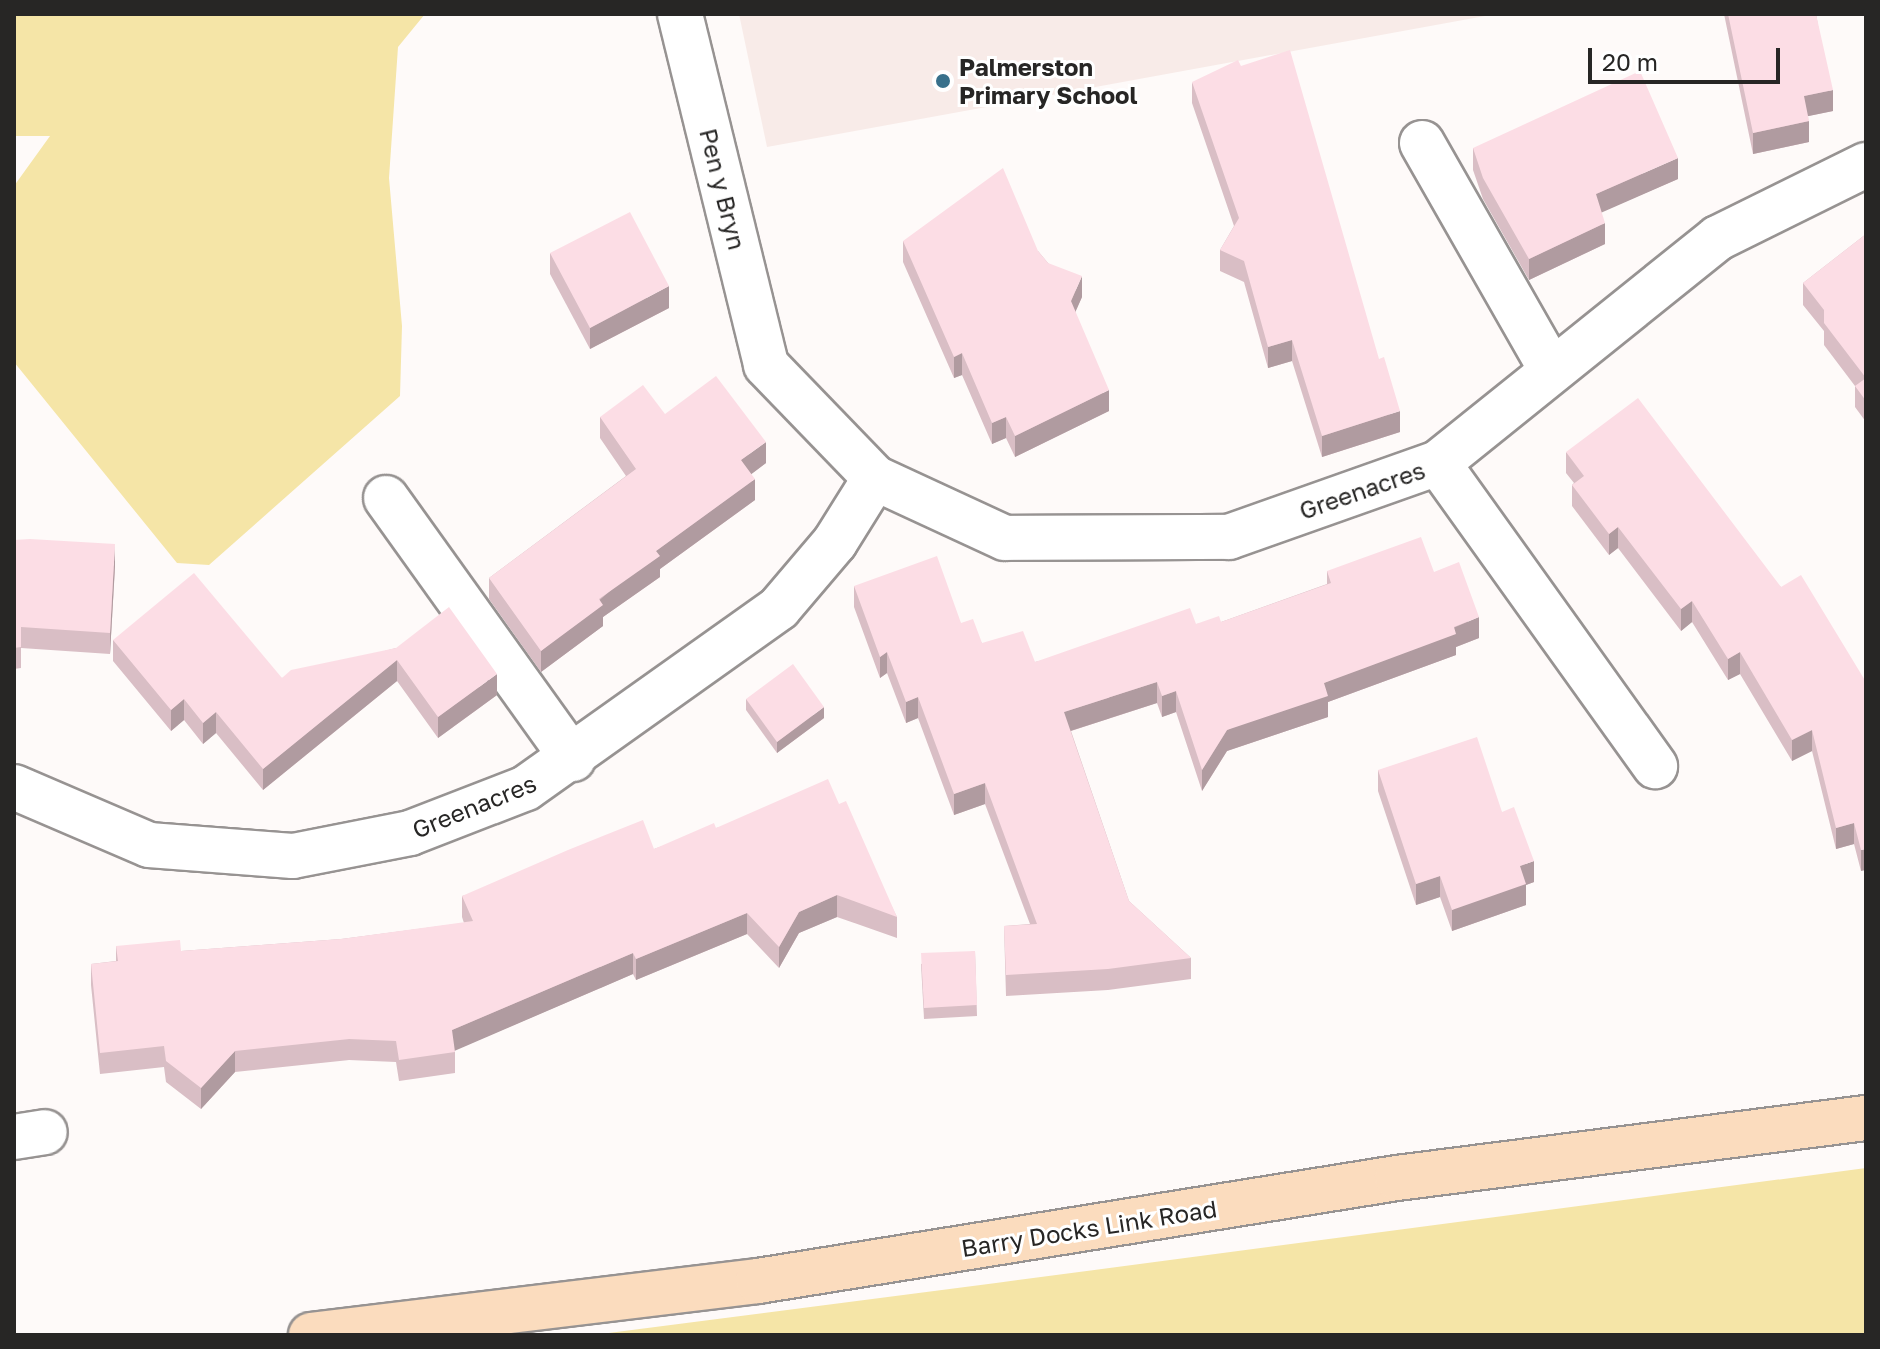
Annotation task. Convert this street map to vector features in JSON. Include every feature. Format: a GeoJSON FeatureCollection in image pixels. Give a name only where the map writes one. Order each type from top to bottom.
{"type":"FeatureCollection","features":[{"type":"Feature","properties":{"kind":"main road","name":"Barry Docks Link Road"},"geometry":{"type":"LineString","coordinates":[[311,1335],[758,1281],[1397,1178],[1866,1118]]}},
{"type":"Feature","properties":{"kind":"street","name":"Pen y Bryn"},"geometry":{"type":"LineString","coordinates":[[680,14],[766,365]]}},
{"type":"Feature","properties":{"kind":"street"},"geometry":{"type":"LineString","coordinates":[[1422,143],[1552,371]]}},
{"type":"Feature","properties":{"kind":"street","name":"Greenacres"},"geometry":{"type":"LineString","coordinates":[[766,365],[875,478],[1005,538],[1229,537],[1438,463],[1718,238],[1866,165]]}},
{"type":"Feature","properties":{"kind":"street"},"geometry":{"type":"LineString","coordinates":[[1438,463],[1655,766]]}},
{"type":"Feature","properties":{"kind":"street","name":"Greenacres"},"geometry":{"type":"LineString","coordinates":[[14,787],[149,845],[293,856],[410,833],[526,788],[573,759],[779,608],[835,542],[875,478]]}},
{"type":"Feature","properties":{"kind":"street"},"geometry":{"type":"LineString","coordinates":[[386,498],[573,759]]}},
{"type":"Feature","properties":{"kind":"shaded area"},"geometry":{"type":"Polygon","coordinates":[[[14,14],[425,14],[398,47],[389,178],[402,326],[400,396],[209,565],[177,563],[14,362],[14,186],[50,136],[14,136],[14,14]]]}},
{"type":"Feature","properties":{"kind":"shaded area","name":"Palmerston Primary School"},"geometry":{"type":"Polygon","coordinates":[[[739,14],[1496,14],[767,147],[739,14]]]}},
{"type":"Feature","properties":{"kind":"shaded area"},"geometry":{"type":"Polygon","coordinates":[[[1866,1168],[1866,1335],[593,1335],[996,1283],[1866,1168]]]}},
{"type":"Feature","properties":{"kind":"building"},"geometry":{"type":"Polygon","coordinates":[[[1728,14],[1816,14],[1833,90],[1804,96],[1809,121],[1753,133],[1728,14]]]}},
{"type":"Feature","properties":{"kind":"building"},"geometry":{"type":"Polygon","coordinates":[[[1290,50],[1379,359],[1384,357],[1400,411],[1322,436],[1292,340],[1268,347],[1244,261],[1220,250],[1239,218],[1192,82],[1238,60],[1241,66],[1290,50]]]}},
{"type":"Feature","properties":{"kind":"building"},"geometry":{"type":"Polygon","coordinates":[[[1640,71],[1678,158],[1596,194],[1605,223],[1529,259],[1483,178],[1473,148],[1640,71]]]}},
{"type":"Feature","properties":{"kind":"building"},"geometry":{"type":"Polygon","coordinates":[[[1003,168],[1038,251],[1048,263],[1082,276],[1071,301],[1109,390],[1015,436],[1006,417],[992,423],[962,353],[954,357],[903,241],[1003,168]]]}},
{"type":"Feature","properties":{"kind":"building"},"geometry":{"type":"Polygon","coordinates":[[[630,212],[669,286],[590,328],[550,253],[630,212]]]}},
{"type":"Feature","properties":{"kind":"building"},"geometry":{"type":"Polygon","coordinates":[[[1866,234],[1866,378],[1824,323],[1824,310],[1803,283],[1866,234]]]}},
{"type":"Feature","properties":{"kind":"building"},"geometry":{"type":"Polygon","coordinates":[[[716,376],[766,442],[741,460],[755,479],[656,551],[660,556],[599,599],[603,605],[541,651],[489,578],[636,469],[600,417],[643,385],[665,414],[716,376]]]}},
{"type":"Feature","properties":{"kind":"building"},"geometry":{"type":"Polygon","coordinates":[[[1866,378],[1866,401],[1855,386],[1866,378]]]}},
{"type":"Feature","properties":{"kind":"building"},"geometry":{"type":"Polygon","coordinates":[[[1638,398],[1781,587],[1801,575],[1866,682],[1866,849],[1861,850],[1854,823],[1836,828],[1812,730],[1792,740],[1740,652],[1728,659],[1692,601],[1681,609],[1618,527],[1609,534],[1572,485],[1584,476],[1566,452],[1638,398]]]}},
{"type":"Feature","properties":{"kind":"building"},"geometry":{"type":"Polygon","coordinates":[[[1421,537],[1434,572],[1459,562],[1479,617],[1454,627],[1456,634],[1324,683],[1328,696],[1227,730],[1202,770],[1176,691],[1162,696],[1157,682],[1064,712],[1129,901],[1191,958],[1108,969],[1006,975],[1004,926],[1037,924],[985,783],[954,794],[918,697],[906,702],[887,652],[880,657],[854,586],[937,556],[961,623],[973,619],[982,643],[1023,631],[1035,662],[1190,608],[1196,624],[1219,616],[1221,622],[1331,583],[1327,571],[1421,537]]]}},
{"type":"Feature","properties":{"kind":"building"},"geometry":{"type":"Polygon","coordinates":[[[14,540],[115,544],[110,633],[21,627],[21,647],[14,648],[14,540]]]}},
{"type":"Feature","properties":{"kind":"building"},"geometry":{"type":"Polygon","coordinates":[[[194,573],[282,678],[291,670],[396,648],[449,607],[497,674],[438,717],[397,660],[263,769],[216,712],[203,723],[184,699],[171,710],[113,640],[194,573]]]}},
{"type":"Feature","properties":{"kind":"building"},"geometry":{"type":"Polygon","coordinates":[[[793,664],[824,707],[777,742],[746,699],[793,664]]]}},
{"type":"Feature","properties":{"kind":"building"},"geometry":{"type":"Polygon","coordinates":[[[1477,737],[1502,812],[1514,807],[1534,861],[1520,866],[1526,884],[1452,910],[1440,876],[1416,884],[1378,770],[1477,737]]]}},
{"type":"Feature","properties":{"kind":"building"},"geometry":{"type":"Polygon","coordinates":[[[828,779],[839,804],[846,801],[897,917],[837,895],[799,912],[779,947],[747,913],[636,959],[633,953],[452,1030],[455,1052],[399,1060],[396,1041],[349,1039],[235,1051],[201,1088],[166,1061],[164,1046],[100,1053],[91,964],[118,961],[116,946],[180,940],[181,951],[341,939],[473,921],[462,896],[643,820],[654,849],[714,823],[716,828],[828,779]]]}},
{"type":"Feature","properties":{"kind":"building"},"geometry":{"type":"Polygon","coordinates":[[[975,951],[977,1005],[924,1008],[921,953],[975,951]]]}},
{"type":"Feature","properties":{"kind":"place","name":"Palmerston Primary School"},"geometry":{"type":"Point","coordinates":[943,81]}}]}
